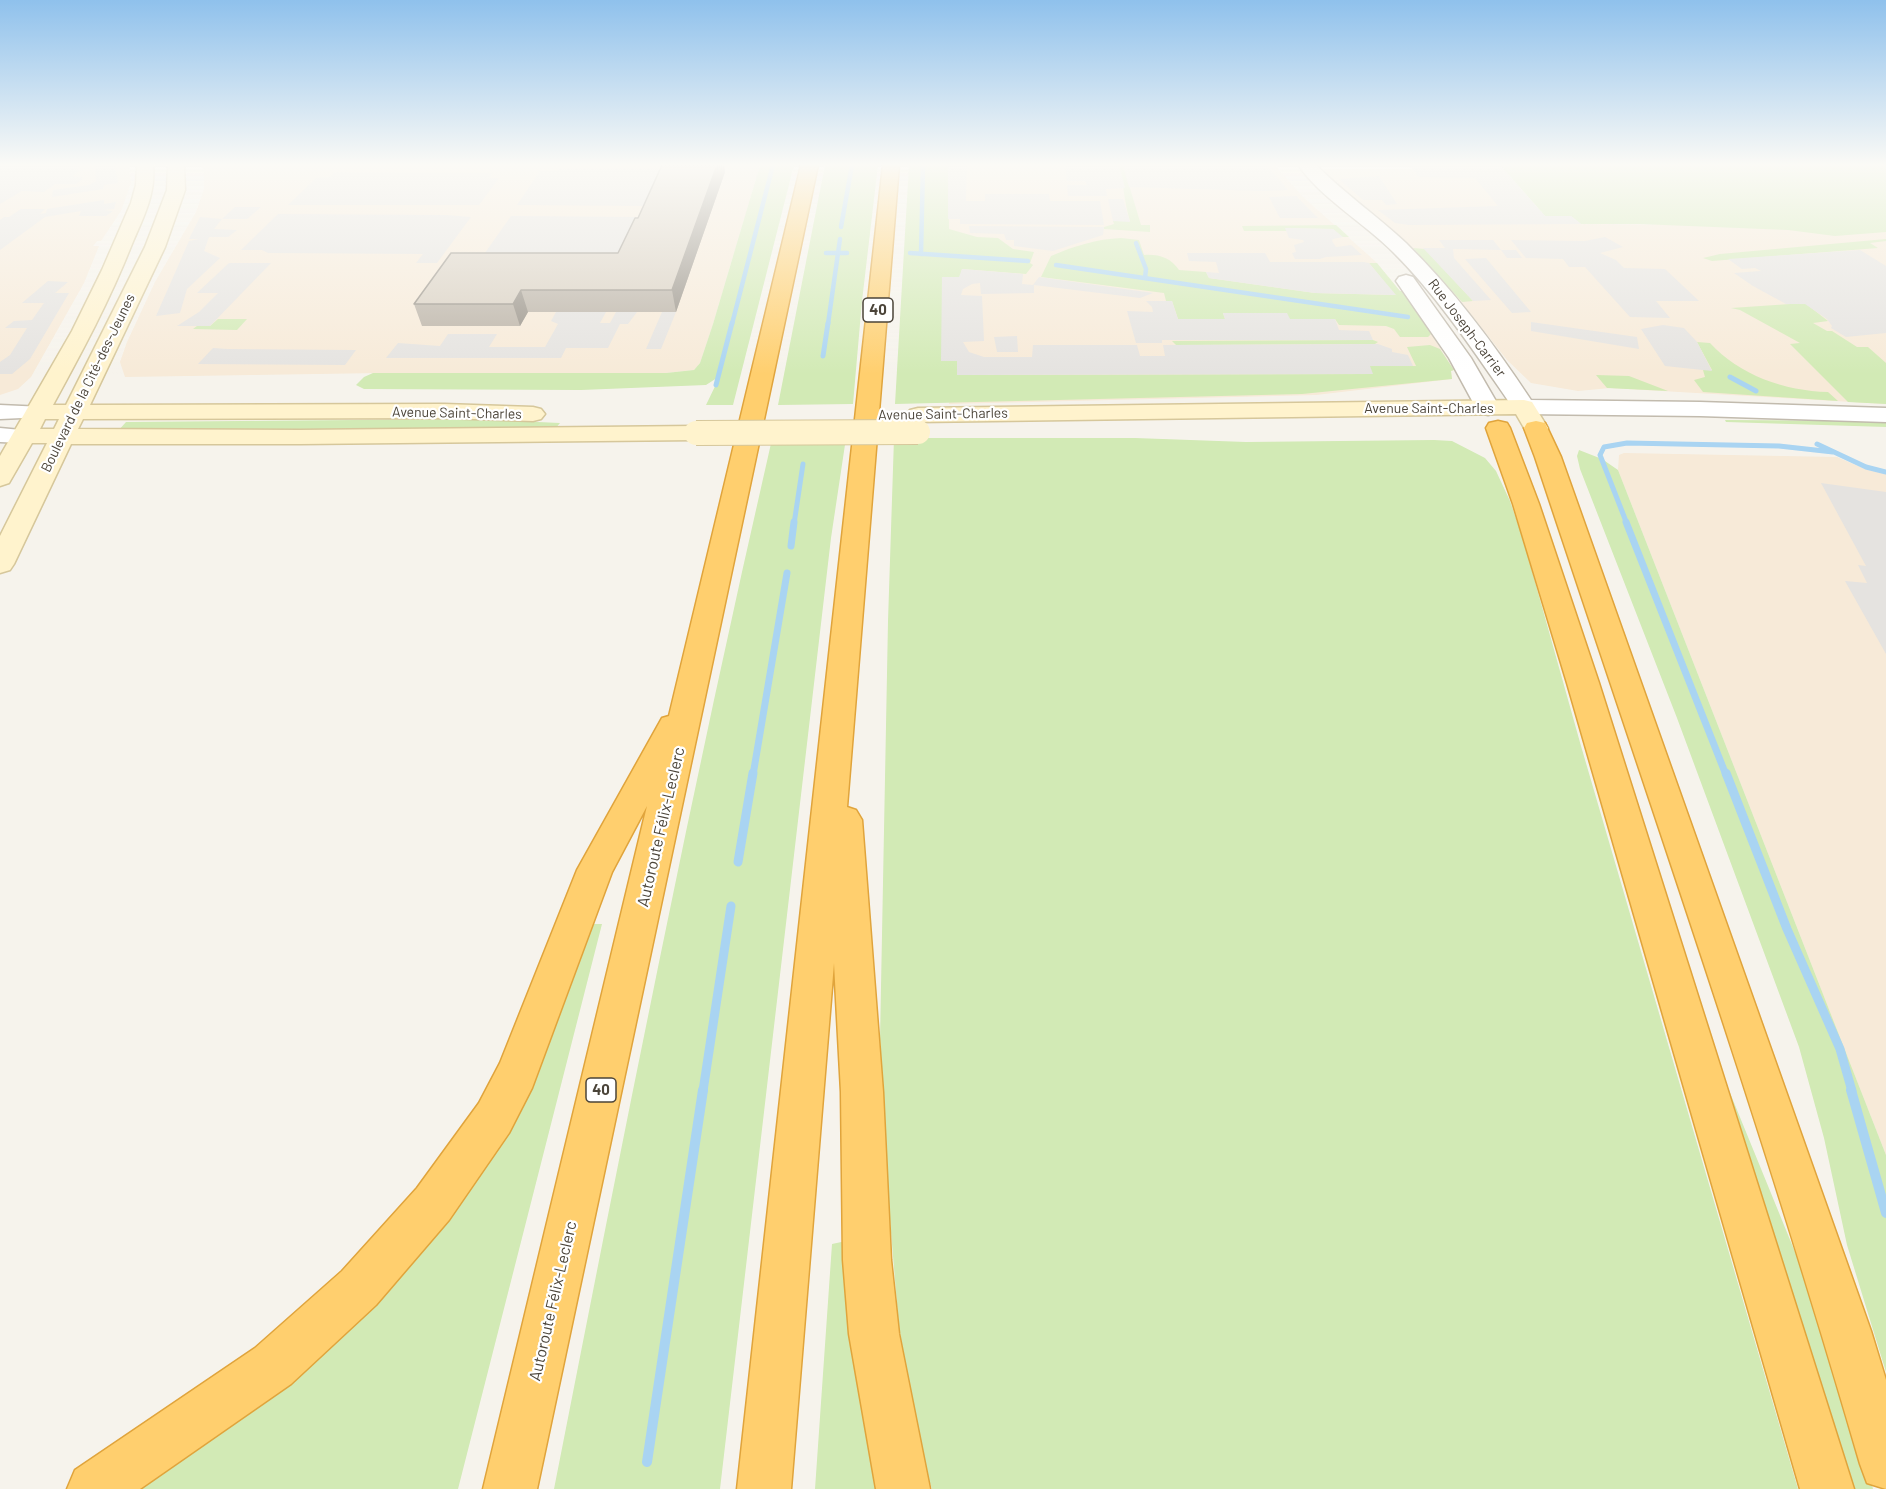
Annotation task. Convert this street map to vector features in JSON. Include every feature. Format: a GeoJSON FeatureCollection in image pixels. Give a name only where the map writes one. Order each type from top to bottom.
{"type":"FeatureCollection","features":[{"type":"Feature","properties":{"kind":"highway","name":"Autoroute Félix-Leclerc"},"geometry":{"type":"LineString","coordinates":[[510,1489],[794,234]]}},
{"type":"Feature","properties":{"kind":"highway","name":"40"},"geometry":{"type":"LineString","coordinates":[[764,1489],[884,234]]}},
{"type":"Feature","properties":{"kind":"highway"},"geometry":{"type":"LineString","coordinates":[[1511,418],[1548,457],[1846,1331],[1886,1464]]}},
{"type":"Feature","properties":{"kind":"highway"},"geometry":{"type":"LineString","coordinates":[[1511,418],[1526,504],[1583,683],[1827,1489]]}},
{"type":"Feature","properties":{"kind":"highway"},"geometry":{"type":"LineString","coordinates":[[94,1489],[273,1366],[359,1288],[433,1204],[494,1118],[517,1074],[595,870],[692,692]]}},
{"type":"Feature","properties":{"kind":"highway"},"geometry":{"type":"LineString","coordinates":[[837,726],[862,1092],[867,1260],[874,1334],[903,1489]]}},
{"type":"Feature","properties":{"kind":"main road","name":"Boulevard de la Cité-des-Jeunes"},"geometry":{"type":"LineString","coordinates":[[0,478],[12,436],[36,412],[115,266],[128,234]]}},
{"type":"Feature","properties":{"kind":"main road","name":"Boulevard de la Cité-des-Jeunes"},"geometry":{"type":"LineString","coordinates":[[0,564],[160,234]]}},
{"type":"Feature","properties":{"kind":"main road"},"geometry":{"type":"LineString","coordinates":[[96,366],[103,381],[112,389],[153,413]]}},
{"type":"Feature","properties":{"kind":"main road","name":"Avenue Saint-Charles"},"geometry":{"type":"LineString","coordinates":[[36,412],[444,411],[588,417],[698,425]]}},
{"type":"Feature","properties":{"kind":"main road","name":"Avenue Saint-Charles"},"geometry":{"type":"LineString","coordinates":[[12,436],[321,437],[698,425],[1511,418]]}},
{"type":"Feature","properties":{"kind":"street","name":"Rue Joseph-Carrier"},"geometry":{"type":"LineString","coordinates":[[1360,234],[1407,281],[1460,358],[1511,418]]}},
{"type":"Feature","properties":{"kind":"street","name":"Rue Joseph-Carrier"},"geometry":{"type":"LineString","coordinates":[[1385,234],[1425,273],[1472,331],[1511,418]]}},
{"type":"Feature","properties":{"kind":"street","name":"Avenue Saint-Charles"},"geometry":{"type":"LineString","coordinates":[[1511,418],[1700,409],[1886,415]]}},
{"type":"Feature","properties":{"kind":"street","name":"Avenue Saint-Charles"},"geometry":{"type":"LineString","coordinates":[[0,412],[36,412]]}},
{"type":"Feature","properties":{"kind":"street","name":"Avenue Saint-Charles"},"geometry":{"type":"LineString","coordinates":[[1511,418],[1655,427],[1886,434]]}},
{"type":"Feature","properties":{"kind":"shaded area"},"geometry":{"type":"Polygon","coordinates":[[[0,234],[105,234],[101,241],[97,241],[93,246],[99,246],[84,283],[31,377],[18,389],[0,395],[0,234]]]}},
{"type":"Feature","properties":{"kind":"shaded area"},"geometry":{"type":"Polygon","coordinates":[[[0,234],[21,234],[0,250],[0,234]]]}},
{"type":"Feature","properties":{"kind":"shaded area"},"geometry":{"type":"Polygon","coordinates":[[[183,234],[739,234],[700,363],[694,370],[666,373],[382,373],[125,377],[120,362],[155,282],[183,234]]]}},
{"type":"Feature","properties":{"kind":"shaded area"},"geometry":{"type":"Polygon","coordinates":[[[191,234],[231,234],[228,237],[209,237],[204,251],[220,258],[187,289],[180,313],[156,316],[189,241],[199,239],[189,239],[191,234]]]}},
{"type":"Feature","properties":{"kind":"shaded area"},"geometry":{"type":"Polygon","coordinates":[[[257,234],[458,234],[437,263],[416,263],[423,254],[268,253],[262,250],[241,250],[257,234]]]}},
{"type":"Feature","properties":{"kind":"shaded area"},"geometry":{"type":"Polygon","coordinates":[[[498,234],[632,234],[619,261],[480,260],[498,234]]]}},
{"type":"Feature","properties":{"kind":"shaded area"},"geometry":{"type":"Polygon","coordinates":[[[940,234],[1345,234],[1375,261],[1400,291],[1404,291],[1454,370],[1451,371],[1452,379],[1316,395],[949,404],[949,401],[935,401],[940,234]]]}},
{"type":"Feature","properties":{"kind":"shaded area"},"geometry":{"type":"Polygon","coordinates":[[[1004,234],[1103,234],[1053,251],[1014,246],[1014,240],[1006,240],[1004,234]]]}},
{"type":"Feature","properties":{"kind":"shaded area"},"geometry":{"type":"Polygon","coordinates":[[[1288,234],[1340,234],[1343,237],[1332,241],[1336,247],[1351,245],[1362,255],[1295,259],[1292,253],[1296,252],[1294,245],[1304,242],[1289,238],[1288,234]]]}},
{"type":"Feature","properties":{"kind":"shaded area"},"geometry":{"type":"Polygon","coordinates":[[[1397,234],[1886,234],[1886,404],[1610,388],[1578,391],[1531,383],[1507,360],[1448,285],[1397,234]]]}},
{"type":"Feature","properties":{"kind":"shaded area"},"geometry":{"type":"Polygon","coordinates":[[[1605,237],[1623,247],[1600,253],[1616,260],[1624,268],[1665,269],[1699,301],[1656,301],[1670,318],[1630,317],[1585,267],[1569,267],[1563,259],[1526,258],[1511,240],[1585,241],[1605,237]]]}},
{"type":"Feature","properties":{"kind":"shaded area"},"geometry":{"type":"Polygon","coordinates":[[[1439,240],[1493,240],[1501,250],[1453,249],[1454,258],[1491,300],[1473,301],[1423,248],[1445,248],[1439,240]]]}},
{"type":"Feature","properties":{"kind":"shaded area"},"geometry":{"type":"Polygon","coordinates":[[[1501,250],[1516,250],[1522,258],[1507,258],[1501,250]]]}},
{"type":"Feature","properties":{"kind":"shaded area"},"geometry":{"type":"Polygon","coordinates":[[[1860,250],[1886,266],[1886,333],[1846,337],[1831,328],[1827,319],[1805,304],[1786,304],[1753,286],[1734,273],[1761,271],[1755,268],[1742,269],[1728,259],[1860,250]]]}},
{"type":"Feature","properties":{"kind":"shaded area"},"geometry":{"type":"Polygon","coordinates":[[[1187,253],[1265,253],[1270,262],[1369,263],[1396,295],[1315,293],[1209,278],[1206,272],[1219,273],[1216,262],[1189,261],[1187,253]]]}},
{"type":"Feature","properties":{"kind":"shaded area"},"geometry":{"type":"Polygon","coordinates":[[[1486,258],[1531,312],[1512,313],[1465,259],[1486,258]]]}},
{"type":"Feature","properties":{"kind":"shaded area"},"geometry":{"type":"Polygon","coordinates":[[[229,263],[271,263],[210,326],[177,326],[199,312],[218,293],[197,293],[229,263]]]}},
{"type":"Feature","properties":{"kind":"shaded area"},"geometry":{"type":"Polygon","coordinates":[[[962,269],[1023,274],[1022,284],[1033,285],[1039,277],[1153,293],[1140,298],[1034,285],[1034,293],[981,294],[980,283],[972,284],[963,289],[961,295],[982,296],[984,341],[963,342],[969,352],[984,357],[1032,357],[1033,345],[1137,345],[1140,356],[1165,356],[1163,345],[1378,344],[1392,349],[1392,352],[1408,355],[1413,366],[1370,366],[1373,374],[957,375],[957,361],[941,361],[942,277],[959,277],[962,269]]]}},
{"type":"Feature","properties":{"kind":"shaded area"},"geometry":{"type":"Polygon","coordinates":[[[48,281],[68,282],[55,293],[69,293],[30,359],[12,374],[0,374],[0,362],[10,355],[27,328],[5,328],[14,321],[32,320],[44,303],[22,303],[48,281]]]}},
{"type":"Feature","properties":{"kind":"shaded area"},"geometry":{"type":"Polygon","coordinates":[[[1146,301],[1172,301],[1178,319],[1225,319],[1223,313],[1287,313],[1290,319],[1335,319],[1339,330],[1369,331],[1373,340],[1162,340],[1162,343],[1136,343],[1127,311],[1153,312],[1152,307],[1146,301]]]}},
{"type":"Feature","properties":{"kind":"shaded area"},"geometry":{"type":"Polygon","coordinates":[[[556,312],[606,312],[600,323],[610,323],[616,312],[637,312],[628,324],[620,324],[608,348],[566,348],[561,358],[386,358],[398,343],[440,346],[448,334],[497,334],[489,347],[545,347],[558,324],[551,321],[556,312]]]}},
{"type":"Feature","properties":{"kind":"shaded area"},"geometry":{"type":"Polygon","coordinates":[[[662,312],[676,312],[661,349],[646,349],[662,312]]]}},
{"type":"Feature","properties":{"kind":"shaded area"},"geometry":{"type":"Polygon","coordinates":[[[1531,322],[1637,337],[1639,349],[1531,331],[1531,322]]]}},
{"type":"Feature","properties":{"kind":"shaded area"},"geometry":{"type":"Polygon","coordinates":[[[1663,325],[1684,328],[1697,342],[1712,371],[1665,366],[1641,329],[1663,325]]]}},
{"type":"Feature","properties":{"kind":"shaded area"},"geometry":{"type":"Polygon","coordinates":[[[1017,336],[1018,352],[997,352],[994,337],[1017,336]]]}},
{"type":"Feature","properties":{"kind":"shaded area"},"geometry":{"type":"Polygon","coordinates":[[[213,348],[356,350],[345,365],[198,364],[213,348]]]}},
{"type":"Feature","properties":{"kind":"shaded area"},"geometry":{"type":"Polygon","coordinates":[[[1624,453],[1837,457],[1865,469],[1886,473],[1886,1155],[1618,470],[1619,455],[1624,453]]]}},
{"type":"Feature","properties":{"kind":"shaded area"},"geometry":{"type":"Polygon","coordinates":[[[1821,483],[1886,492],[1886,654],[1845,581],[1867,583],[1858,565],[1866,566],[1821,483]]]}},
{"type":"Feature","properties":{"kind":"green space"},"geometry":{"type":"Polygon","coordinates":[[[739,234],[776,234],[733,405],[706,405],[720,376],[706,385],[581,390],[364,389],[356,385],[364,377],[373,373],[666,373],[694,370],[700,363],[739,234]]]}},
{"type":"Feature","properties":{"kind":"green space"},"geometry":{"type":"Polygon","coordinates":[[[811,234],[870,234],[853,404],[778,405],[811,234]]]}},
{"type":"Feature","properties":{"kind":"green space"},"geometry":{"type":"Polygon","coordinates":[[[905,234],[968,234],[998,238],[1013,249],[1034,252],[1030,263],[1033,265],[1026,274],[962,269],[941,361],[957,361],[958,375],[1372,374],[1369,366],[1416,366],[1407,347],[1430,345],[1440,349],[1454,370],[1451,371],[1452,379],[1302,394],[895,404],[905,234]]]}},
{"type":"Feature","properties":{"kind":"green space"},"geometry":{"type":"Polygon","coordinates":[[[1823,234],[1854,234],[1835,236],[1823,234]]]}},
{"type":"Feature","properties":{"kind":"green space"},"geometry":{"type":"Polygon","coordinates":[[[1121,238],[1139,240],[1144,255],[1164,258],[1172,262],[1179,270],[1206,272],[1209,278],[1315,293],[1395,295],[1369,263],[1377,263],[1400,291],[1404,291],[1431,334],[1428,337],[1400,337],[1394,329],[1386,326],[1339,325],[1335,319],[1290,319],[1223,313],[1225,319],[1178,319],[1172,301],[1166,301],[1164,293],[1041,277],[1051,256],[1086,244],[1121,238]]]}},
{"type":"Feature","properties":{"kind":"green space"},"geometry":{"type":"Polygon","coordinates":[[[1886,239],[1886,241],[1870,243],[1878,248],[1712,261],[1703,258],[1720,254],[1886,239]]]}},
{"type":"Feature","properties":{"kind":"green space"},"geometry":{"type":"Polygon","coordinates":[[[1413,248],[1425,249],[1473,301],[1462,302],[1413,248]]]}},
{"type":"Feature","properties":{"kind":"green space"},"geometry":{"type":"Polygon","coordinates":[[[1805,303],[1828,321],[1813,323],[1827,331],[1832,331],[1857,347],[1868,347],[1886,363],[1886,404],[1848,402],[1790,344],[1800,343],[1740,310],[1731,308],[1805,303]]]}},
{"type":"Feature","properties":{"kind":"green space"},"geometry":{"type":"Polygon","coordinates":[[[218,319],[247,319],[237,330],[193,329],[197,326],[210,326],[218,319]]]}},
{"type":"Feature","properties":{"kind":"green space"},"geometry":{"type":"Polygon","coordinates":[[[1373,340],[1378,342],[1375,344],[1176,345],[1172,341],[1373,340]]]}},
{"type":"Feature","properties":{"kind":"green space"},"geometry":{"type":"Polygon","coordinates":[[[1697,342],[1710,343],[1735,364],[1764,379],[1796,388],[1828,392],[1838,401],[1703,392],[1694,380],[1705,377],[1703,370],[1712,370],[1697,342]]]}},
{"type":"Feature","properties":{"kind":"green space"},"geometry":{"type":"Polygon","coordinates":[[[1596,375],[1629,376],[1668,391],[1607,388],[1596,375]]]}},
{"type":"Feature","properties":{"kind":"green space"},"geometry":{"type":"Polygon","coordinates":[[[471,419],[560,423],[555,429],[118,431],[126,422],[471,419]]]}},
{"type":"Feature","properties":{"kind":"green space"},"geometry":{"type":"Polygon","coordinates":[[[1725,420],[1886,421],[1886,427],[1726,422],[1725,420]]]}},
{"type":"Feature","properties":{"kind":"green space"},"geometry":{"type":"Polygon","coordinates":[[[846,438],[831,538],[720,1489],[554,1489],[686,832],[772,439],[846,438]]]}},
{"type":"Feature","properties":{"kind":"green space"},"geometry":{"type":"Polygon","coordinates":[[[894,438],[1135,438],[1246,442],[1434,440],[1452,441],[1485,458],[1496,471],[1510,501],[1523,539],[1581,746],[1798,1489],[932,1489],[925,1469],[899,1328],[882,1124],[880,1039],[894,438]]]}},
{"type":"Feature","properties":{"kind":"green space"},"geometry":{"type":"Polygon","coordinates":[[[1579,450],[1602,459],[1618,470],[1886,1155],[1886,1372],[1847,1245],[1824,1138],[1799,1047],[1677,718],[1580,469],[1577,456],[1579,450]]]}},
{"type":"Feature","properties":{"kind":"green space"},"geometry":{"type":"Polygon","coordinates":[[[588,924],[602,924],[458,1489],[128,1489],[367,1307],[588,924]]]}},
{"type":"Feature","properties":{"kind":"green space"},"geometry":{"type":"Polygon","coordinates":[[[1721,1083],[1726,1083],[1815,1301],[1850,1400],[1873,1489],[1852,1489],[1721,1083]]]}},
{"type":"Feature","properties":{"kind":"green space"},"geometry":{"type":"Polygon","coordinates":[[[846,1241],[877,1489],[815,1489],[832,1244],[846,1241]]]}},
{"type":"Feature","properties":{"kind":"building"},"geometry":{"type":"Polygon","coordinates":[[[627,234],[692,234],[672,290],[521,290],[513,304],[414,304],[451,253],[618,253],[627,234]]]}},
{"type":"Feature","properties":{"kind":"waterway"},"geometry":{"type":"LineString","coordinates":[[732,324],[755,234]]}},
{"type":"Feature","properties":{"kind":"waterway"},"geometry":{"type":"LineString","coordinates":[[921,234],[921,254]]}},
{"type":"Feature","properties":{"kind":"waterway"},"geometry":{"type":"LineString","coordinates":[[838,253],[840,239]]}},
{"type":"Feature","properties":{"kind":"waterway"},"geometry":{"type":"LineString","coordinates":[[1136,243],[1146,269],[1145,278]]}},
{"type":"Feature","properties":{"kind":"waterway"},"geometry":{"type":"LineString","coordinates":[[826,253],[838,253]]}},
{"type":"Feature","properties":{"kind":"waterway"},"geometry":{"type":"LineString","coordinates":[[828,324],[838,253]]}},
{"type":"Feature","properties":{"kind":"waterway"},"geometry":{"type":"LineString","coordinates":[[838,253],[847,253]]}},
{"type":"Feature","properties":{"kind":"waterway"},"geometry":{"type":"LineString","coordinates":[[910,253],[921,254]]}},
{"type":"Feature","properties":{"kind":"waterway"},"geometry":{"type":"LineString","coordinates":[[921,254],[1028,261]]}},
{"type":"Feature","properties":{"kind":"waterway"},"geometry":{"type":"LineString","coordinates":[[1056,265],[1408,317]]}},
{"type":"Feature","properties":{"kind":"waterway"},"geometry":{"type":"LineString","coordinates":[[716,385],[732,323]]}},
{"type":"Feature","properties":{"kind":"waterway"},"geometry":{"type":"LineString","coordinates":[[823,356],[828,323]]}},
{"type":"Feature","properties":{"kind":"waterway"},"geometry":{"type":"LineString","coordinates":[[1730,377],[1756,391]]}},
{"type":"Feature","properties":{"kind":"waterway"},"geometry":{"type":"LineString","coordinates":[[1627,524],[1600,455],[1604,447],[1627,443],[1779,446],[1833,452]]}},
{"type":"Feature","properties":{"kind":"waterway"},"geometry":{"type":"LineString","coordinates":[[1817,444],[1866,467],[1886,472]]}},
{"type":"Feature","properties":{"kind":"waterway"},"geometry":{"type":"LineString","coordinates":[[794,524],[803,464]]}},
{"type":"Feature","properties":{"kind":"waterway"},"geometry":{"type":"LineString","coordinates":[[791,546],[794,522]]}},
{"type":"Feature","properties":{"kind":"waterway"},"geometry":{"type":"LineString","coordinates":[[1626,522],[1726,775]]}},
{"type":"Feature","properties":{"kind":"waterway"},"geometry":{"type":"LineString","coordinates":[[753,775],[787,573]]}},
{"type":"Feature","properties":{"kind":"waterway"},"geometry":{"type":"LineString","coordinates":[[738,862],[753,773]]}},
{"type":"Feature","properties":{"kind":"waterway"},"geometry":{"type":"LineString","coordinates":[[1726,773],[1787,929],[1840,1049],[1852,1091]]}},
{"type":"Feature","properties":{"kind":"waterway"},"geometry":{"type":"LineString","coordinates":[[703,1091],[731,906]]}},
{"type":"Feature","properties":{"kind":"waterway"},"geometry":{"type":"LineString","coordinates":[[647,1462],[703,1090]]}},
{"type":"Feature","properties":{"kind":"waterway"},"geometry":{"type":"LineString","coordinates":[[1851,1090],[1886,1213]]}}]}
